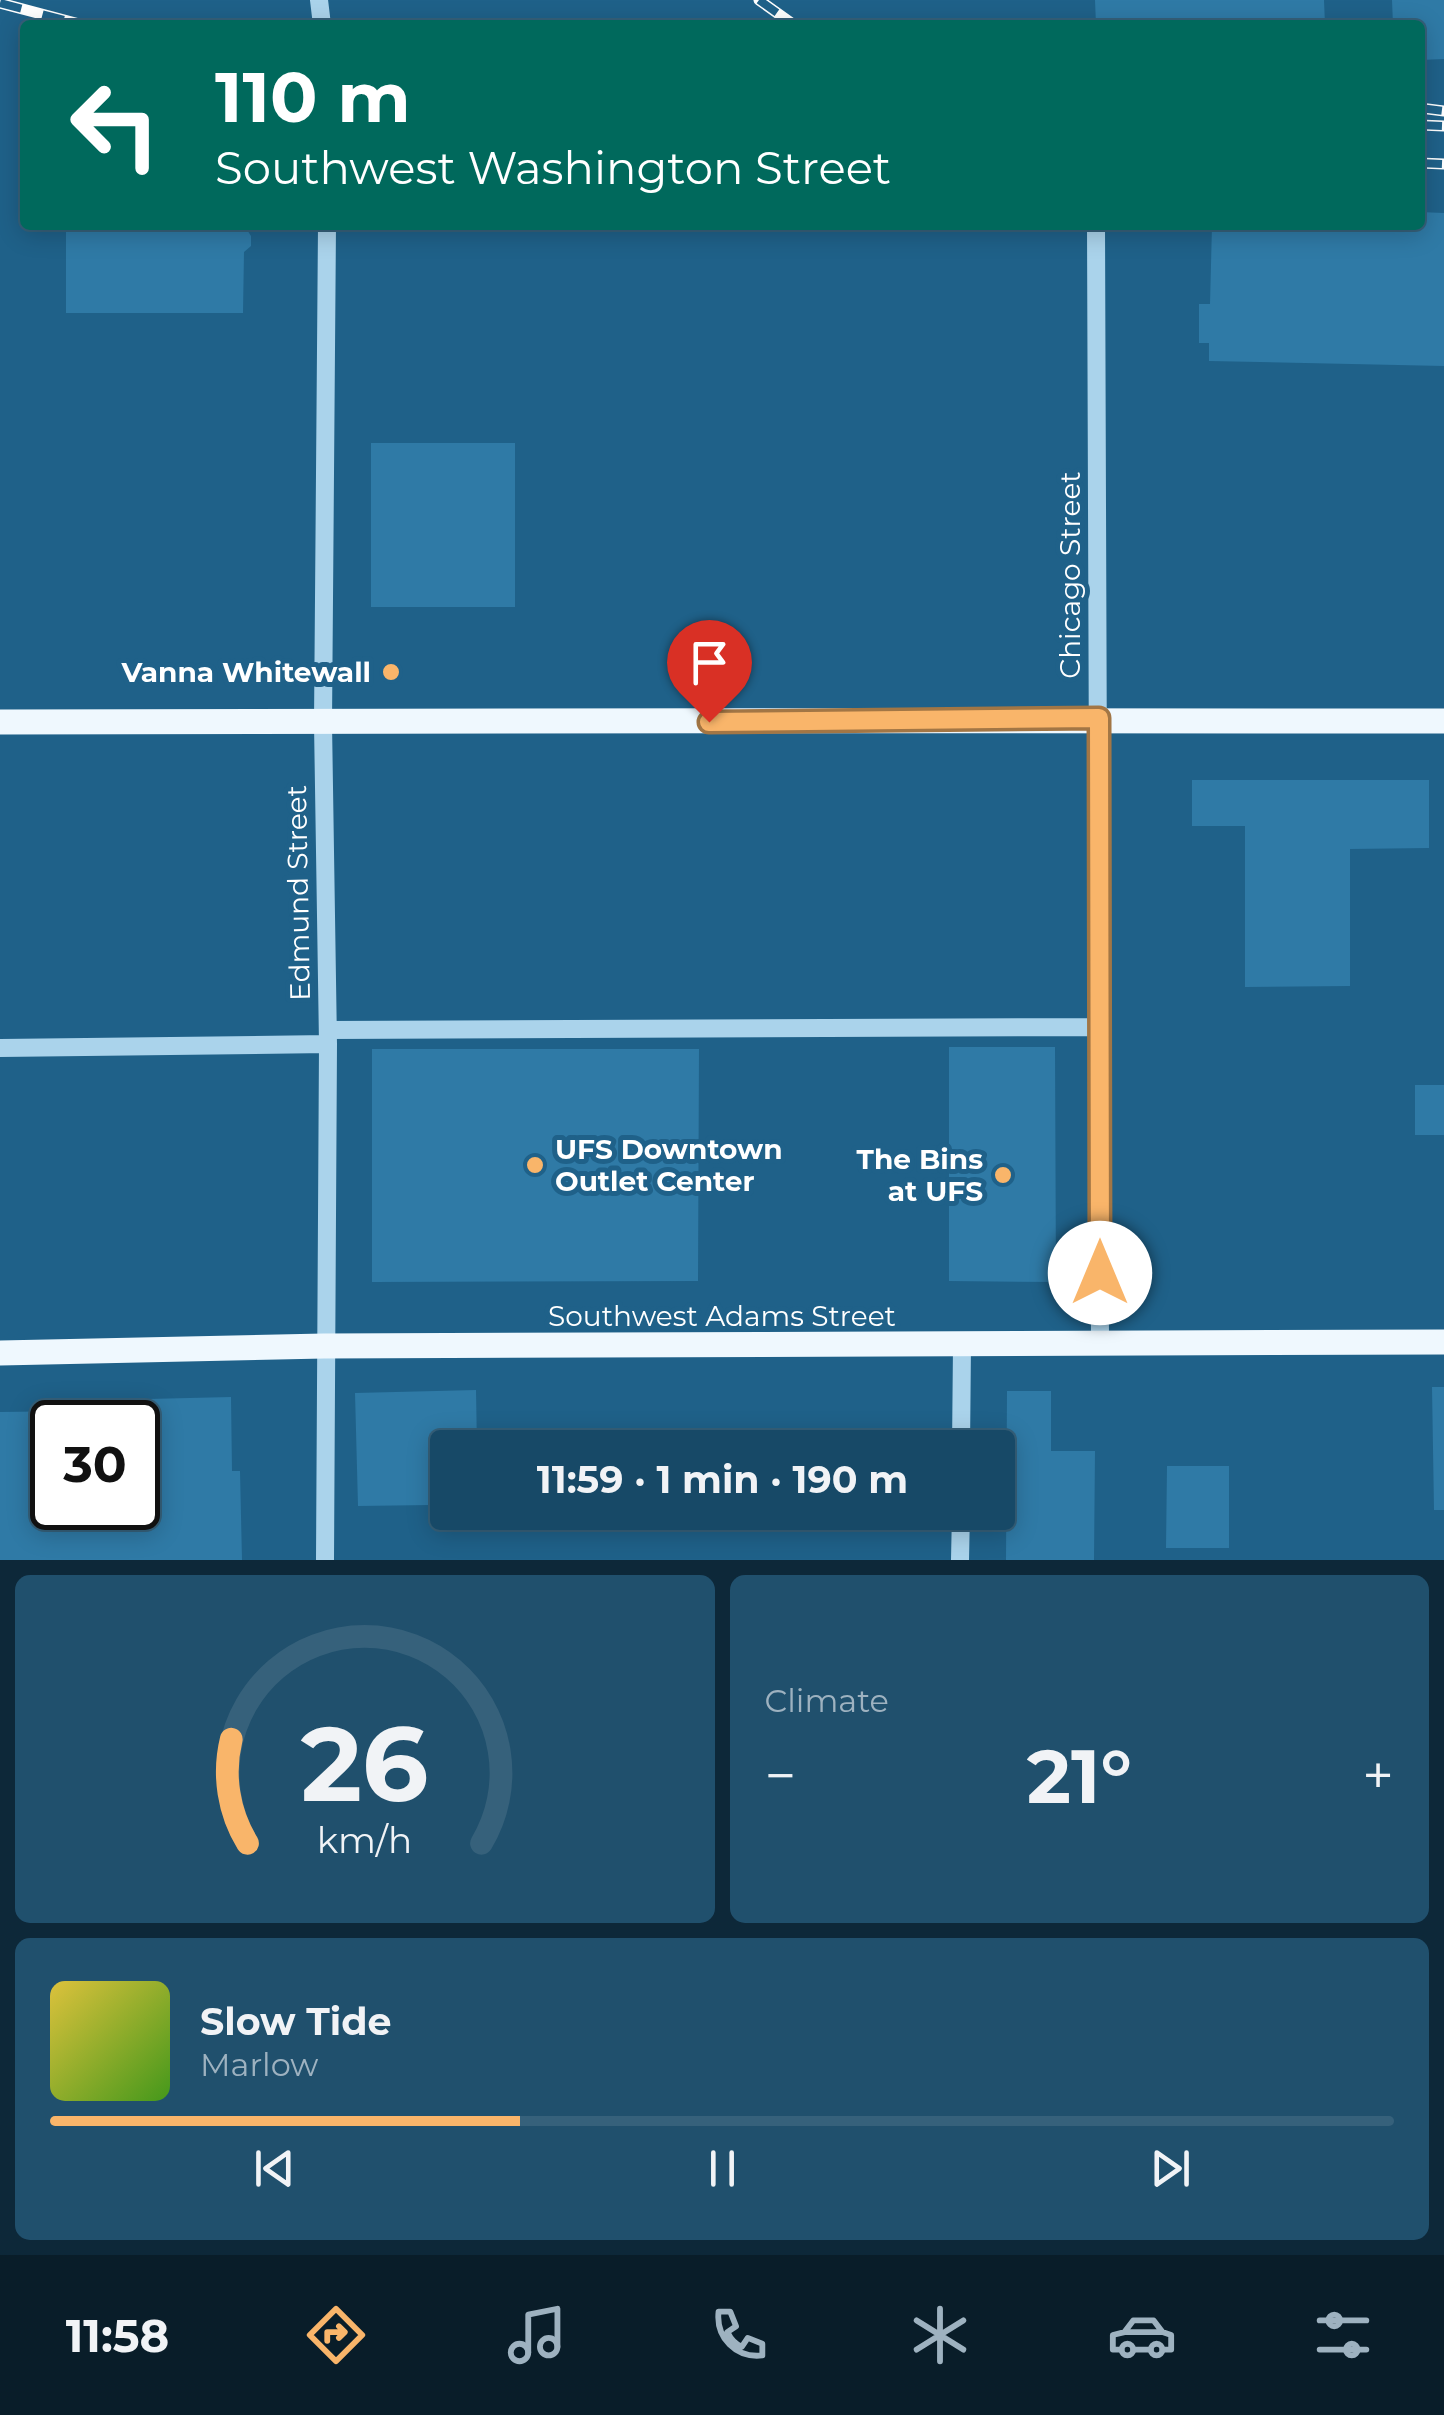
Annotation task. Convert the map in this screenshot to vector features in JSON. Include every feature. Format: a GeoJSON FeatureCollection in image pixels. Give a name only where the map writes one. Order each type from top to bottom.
{"type":"FeatureCollection","features":[{"type":"Feature","properties":{"kind":"main road"},"geometry":{"type":"LineString","coordinates":[[0,722],[1099,718],[1444,721]]}},
{"type":"Feature","properties":{"kind":"main road","name":"Southwest Adams Street"},"geometry":{"type":"LineString","coordinates":[[0,1353],[324,1346],[1444,1342]]}},
{"type":"Feature","properties":{"kind":"street","name":"Edmund Street"},"geometry":{"type":"LineString","coordinates":[[325,1560],[328,1037],[323,722],[327,230]]}},
{"type":"Feature","properties":{"kind":"street","name":"Chicago Street"},"geometry":{"type":"LineString","coordinates":[[1096,230],[1100,1344]]}},
{"type":"Feature","properties":{"kind":"street"},"geometry":{"type":"LineString","coordinates":[[0,1048],[328,1037],[1099,1027]]}},
{"type":"Feature","properties":{"kind":"street"},"geometry":{"type":"LineString","coordinates":[[961,1430],[962,1346]]}},
{"type":"Feature","properties":{"kind":"street"},"geometry":{"type":"LineString","coordinates":[[960,1560],[961,1530]]}},
{"type":"Feature","properties":{"kind":"building"},"geometry":{"type":"Polygon","coordinates":[[[1095,0],[1324,0],[1325,20],[1096,20],[1095,0]]]}},
{"type":"Feature","properties":{"kind":"building"},"geometry":{"type":"Polygon","coordinates":[[[1392,0],[1444,0],[1444,59],[1425,60],[1425,20],[1393,20],[1392,0]]]}},
{"type":"Feature","properties":{"kind":"building"},"geometry":{"type":"Polygon","coordinates":[[[1425,212],[1444,213],[1444,366],[1209,361],[1209,343],[1199,343],[1199,304],[1210,304],[1212,230],[1425,230],[1425,212]]]}},
{"type":"Feature","properties":{"kind":"building"},"geometry":{"type":"Polygon","coordinates":[[[66,230],[247,230],[251,236],[251,246],[244,252],[243,313],[66,313],[66,230]]]}},
{"type":"Feature","properties":{"kind":"building"},"geometry":{"type":"Polygon","coordinates":[[[371,443],[515,443],[515,607],[371,607],[371,443]]]}},
{"type":"Feature","properties":{"kind":"building"},"geometry":{"type":"Polygon","coordinates":[[[1192,780],[1429,780],[1429,848],[1350,849],[1350,986],[1245,987],[1245,826],[1192,826],[1192,780]]]}},
{"type":"Feature","properties":{"kind":"building","name":"The Bins at UFS"},"geometry":{"type":"Polygon","coordinates":[[[949,1047],[1055,1047],[1056,1282],[949,1281],[949,1047]]]}},
{"type":"Feature","properties":{"kind":"building","name":"UFS Downtown Outlet Center"},"geometry":{"type":"Polygon","coordinates":[[[372,1049],[699,1049],[698,1281],[372,1282],[372,1049]]]}},
{"type":"Feature","properties":{"kind":"building"},"geometry":{"type":"Polygon","coordinates":[[[1415,1085],[1444,1085],[1444,1135],[1415,1135],[1415,1085]]]}},
{"type":"Feature","properties":{"kind":"building"},"geometry":{"type":"Polygon","coordinates":[[[1432,1387],[1444,1387],[1444,1510],[1434,1510],[1432,1387]]]}},
{"type":"Feature","properties":{"kind":"building"},"geometry":{"type":"Polygon","coordinates":[[[476,1390],[477,1430],[430,1430],[430,1505],[358,1506],[355,1393],[476,1390]]]}},
{"type":"Feature","properties":{"kind":"building"},"geometry":{"type":"Polygon","coordinates":[[[1007,1391],[1051,1391],[1051,1451],[1095,1451],[1094,1560],[1006,1560],[1006,1530],[1015,1530],[1015,1430],[1007,1430],[1007,1391]]]}},
{"type":"Feature","properties":{"kind":"building"},"geometry":{"type":"Polygon","coordinates":[[[231,1397],[232,1471],[240,1471],[242,1560],[0,1560],[0,1412],[30,1412],[30,1530],[160,1530],[160,1400],[147,1400],[231,1397]]]}},
{"type":"Feature","properties":{"kind":"building"},"geometry":{"type":"Polygon","coordinates":[[[1167,1466],[1229,1466],[1229,1548],[1166,1548],[1167,1466]]]}},
{"type":"Feature","properties":{"kind":"railway"},"geometry":{"type":"LineString","coordinates":[[759,0],[787,20]]}},
{"type":"Feature","properties":{"kind":"railway"},"geometry":{"type":"LineString","coordinates":[[0,3],[64,20]]}},
{"type":"Feature","properties":{"kind":"railway"},"geometry":{"type":"LineString","coordinates":[[1425,109],[1444,111]]}},
{"type":"Feature","properties":{"kind":"railway"},"geometry":{"type":"LineString","coordinates":[[1425,125],[1444,126]]}},
{"type":"Feature","properties":{"kind":"railway"},"geometry":{"type":"LineString","coordinates":[[1425,163],[1444,164]]}},
{"type":"Feature","properties":{"kind":"place","name":"Vanna Whitewall"},"geometry":{"type":"Point","coordinates":[391,672]}},
{"type":"Feature","properties":{"kind":"place","name":"UFS Downtown Outlet Center"},"geometry":{"type":"Point","coordinates":[535,1165]}},
{"type":"Feature","properties":{"kind":"place","name":"The Bins at UFS"},"geometry":{"type":"Point","coordinates":[1003,1175]}},
{"type":"Feature","properties":{"kind":"route"},"geometry":{"type":"LineString","coordinates":[[709,722],[1099,718],[1100,1273]]}}]}
